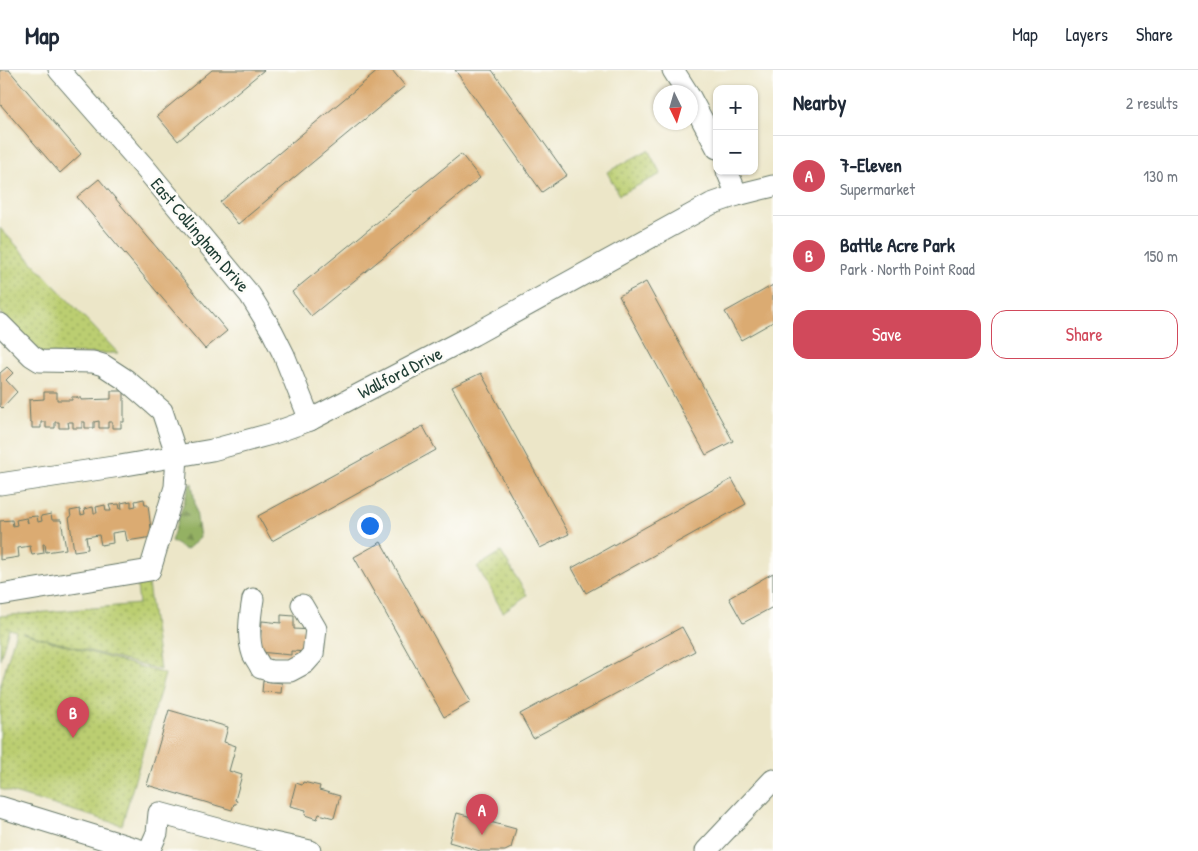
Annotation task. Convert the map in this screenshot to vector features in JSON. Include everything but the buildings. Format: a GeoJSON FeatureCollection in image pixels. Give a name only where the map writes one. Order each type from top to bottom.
{"type":"FeatureCollection","features":[{"type":"Feature","properties":{"kind":"street","name":"East Collingham Drive"},"geometry":{"type":"LineString","coordinates":[[59,70],[127,147],[250,295],[284,355],[310,420]]}},
{"type":"Feature","properties":{"kind":"street"},"geometry":{"type":"LineString","coordinates":[[673,70],[683,85]]}},
{"type":"Feature","properties":{"kind":"street"},"geometry":{"type":"LineString","coordinates":[[698,112],[713,140]]}},
{"type":"Feature","properties":{"kind":"street"},"geometry":{"type":"LineString","coordinates":[[729,175],[737,195]]}},
{"type":"Feature","properties":{"kind":"street","name":"Wallford Drive"},"geometry":{"type":"LineString","coordinates":[[0,484],[234,445],[310,420],[473,335],[711,204],[773,186]]}},
{"type":"Feature","properties":{"kind":"street"},"geometry":{"type":"LineString","coordinates":[[0,324],[32,356],[40,361],[93,362],[103,365],[126,380],[162,411],[176,456],[175,487],[150,570],[0,595]]}},
{"type":"Feature","properties":{"kind":"street"},"geometry":{"type":"LineString","coordinates":[[253,599],[250,613],[253,653],[261,668],[271,671],[290,670],[305,663],[313,654],[316,629],[302,605]]}},
{"type":"Feature","properties":{"kind":"street"},"geometry":{"type":"LineString","coordinates":[[706,851],[773,780]]}},
{"type":"Feature","properties":{"kind":"street"},"geometry":{"type":"LineString","coordinates":[[0,807],[143,851]]}},
{"type":"Feature","properties":{"kind":"street"},"geometry":{"type":"LineString","coordinates":[[149,851],[157,833],[159,813],[264,846],[309,851]]}},
{"type":"Feature","properties":{"kind":"green space"},"geometry":{"type":"Polygon","coordinates":[[[648,150],[661,174],[619,195],[607,172],[648,150]]]}},
{"type":"Feature","properties":{"kind":"green space"},"geometry":{"type":"Polygon","coordinates":[[[0,228],[118,353],[41,354],[0,313],[0,228]]]}},
{"type":"Feature","properties":{"kind":"green space"},"geometry":{"type":"Polygon","coordinates":[[[192,483],[200,538],[186,550],[171,541],[190,484],[192,483]]]}},
{"type":"Feature","properties":{"kind":"green space"},"geometry":{"type":"Polygon","coordinates":[[[501,552],[527,595],[503,612],[477,567],[501,552]]]}},
{"type":"Feature","properties":{"kind":"green space"},"geometry":{"type":"Polygon","coordinates":[[[148,584],[160,670],[23,633],[165,674],[122,825],[0,789],[0,687],[16,631],[9,629],[0,659],[0,616],[139,604],[137,585],[148,584]]]}},
{"type":"Feature","properties":{"kind":"place","name":"Battle Acre Park"},"geometry":{"type":"Point","coordinates":[73,738]}},
{"type":"Feature","properties":{"kind":"place","name":"7-Eleven"},"geometry":{"type":"Point","coordinates":[482,835]}}]}
